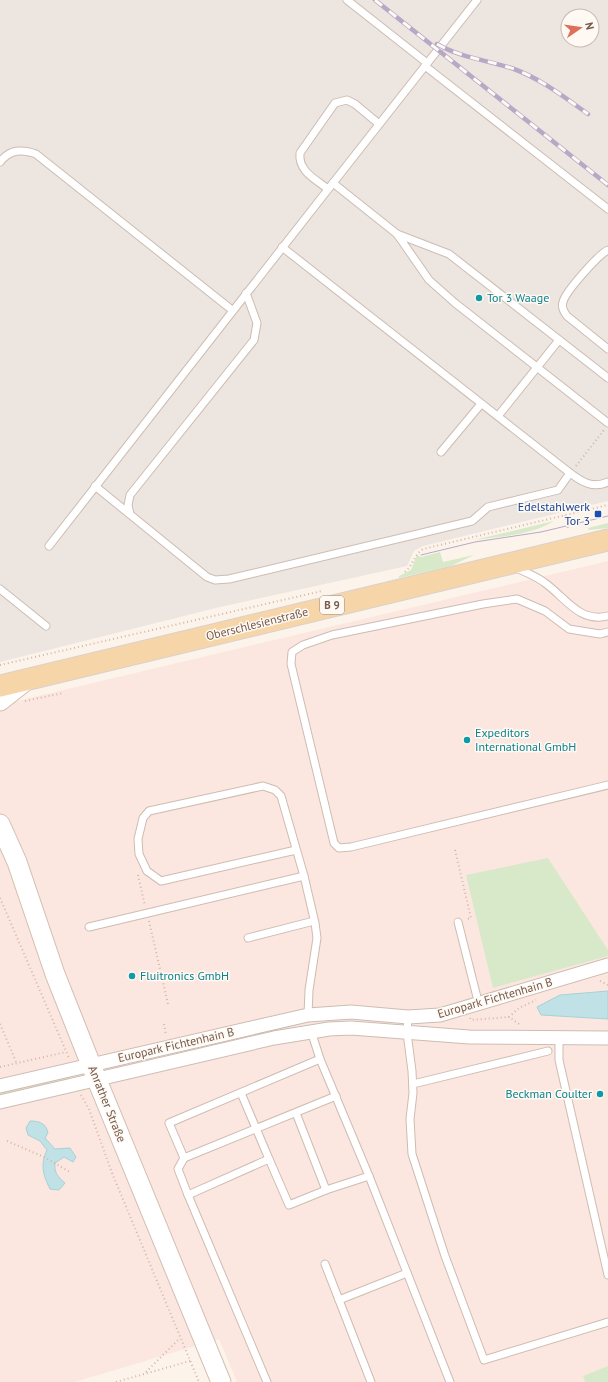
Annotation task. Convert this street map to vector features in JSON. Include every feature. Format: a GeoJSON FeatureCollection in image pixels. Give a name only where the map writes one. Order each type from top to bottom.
{"type":"FeatureCollection","features":[{"type":"Feature","properties":{"kind":"main road","name":"Oberschlesienstraße"},"geometry":{"type":"LineString","coordinates":[[0,686],[505,564],[604,543]]}},
{"type":"Feature","properties":{"kind":"main road"},"geometry":{"type":"LineString","coordinates":[[0,701],[28,679]]}},
{"type":"Feature","properties":{"kind":"main road","name":"Anrather Straße"},"geometry":{"type":"LineString","coordinates":[[0,824],[17,862],[55,974],[221,1382]]}},
{"type":"Feature","properties":{"kind":"street","name":"Europark Fichtenhain B"},"geometry":{"type":"LineString","coordinates":[[94,1072],[308,1016],[350,1012],[408,1017],[440,1015],[479,1005],[608,965]]}},
{"type":"Feature","properties":{"kind":"street"},"geometry":{"type":"LineString","coordinates":[[308,1016],[311,1031]]}},
{"type":"Feature","properties":{"kind":"street","name":"Europark Fichtenhain B"},"geometry":{"type":"LineString","coordinates":[[94,1072],[311,1031],[351,1028],[469,1037],[608,1038]]}},
{"type":"Feature","properties":{"kind":"street"},"geometry":{"type":"LineString","coordinates":[[0,1086],[73,1069],[94,1072]]}},
{"type":"Feature","properties":{"kind":"street"},"geometry":{"type":"LineString","coordinates":[[0,1102],[76,1085],[94,1072]]}},
{"type":"Feature","properties":{"kind":"lane"},"geometry":{"type":"LineString","coordinates":[[347,0],[426,65],[608,209]]}},
{"type":"Feature","properties":{"kind":"lane"},"geometry":{"type":"LineString","coordinates":[[49,546],[232,310],[477,0]]}},
{"type":"Feature","properties":{"kind":"lane"},"geometry":{"type":"LineString","coordinates":[[328,189],[302,168],[299,158],[300,153],[335,103],[347,100],[379,124]]}},
{"type":"Feature","properties":{"kind":"lane"},"geometry":{"type":"LineString","coordinates":[[0,162],[4,156],[16,150],[26,150],[36,154],[232,310]]}},
{"type":"Feature","properties":{"kind":"lane"},"geometry":{"type":"LineString","coordinates":[[333,183],[397,234],[429,280],[456,304],[608,423]]}},
{"type":"Feature","properties":{"kind":"lane"},"geometry":{"type":"LineString","coordinates":[[397,234],[449,254],[608,378]]}},
{"type":"Feature","properties":{"kind":"lane"},"geometry":{"type":"LineString","coordinates":[[282,247],[570,473],[584,483],[594,485],[608,482]]}},
{"type":"Feature","properties":{"kind":"lane"},"geometry":{"type":"LineString","coordinates":[[608,250],[603,252],[593,261],[563,301],[563,310],[567,316],[608,349]]}},
{"type":"Feature","properties":{"kind":"lane"},"geometry":{"type":"LineString","coordinates":[[130,514],[128,505],[130,495],[254,340],[257,323],[246,293]]}},
{"type":"Feature","properties":{"kind":"lane"},"geometry":{"type":"LineString","coordinates":[[498,416],[559,340]]}},
{"type":"Feature","properties":{"kind":"lane"},"geometry":{"type":"LineString","coordinates":[[441,452],[481,404]]}},
{"type":"Feature","properties":{"kind":"lane"},"geometry":{"type":"LineString","coordinates":[[95,486],[207,577],[215,580],[229,579],[472,521],[488,508],[558,490],[570,473]]}},
{"type":"Feature","properties":{"kind":"lane"},"geometry":{"type":"LineString","coordinates":[[505,564],[545,582],[580,613],[589,617],[608,616]]}},
{"type":"Feature","properties":{"kind":"lane"},"geometry":{"type":"LineString","coordinates":[[0,589],[46,626]]}},
{"type":"Feature","properties":{"kind":"lane"},"geometry":{"type":"LineString","coordinates":[[608,632],[600,634],[569,629],[545,611],[517,599],[483,604],[332,635],[303,645],[292,652],[291,664],[334,843],[338,848],[351,847],[608,785]]}},
{"type":"Feature","properties":{"kind":"lane"},"geometry":{"type":"LineString","coordinates":[[296,850],[161,881],[147,871],[139,854],[138,839],[143,818],[149,811],[263,786],[275,790],[281,796],[304,876],[317,938],[309,990],[308,1016]]}},
{"type":"Feature","properties":{"kind":"lane"},"geometry":{"type":"LineString","coordinates":[[89,927],[304,876]]}},
{"type":"Feature","properties":{"kind":"lane"},"geometry":{"type":"LineString","coordinates":[[248,938],[314,920]]}},
{"type":"Feature","properties":{"kind":"lane"},"geometry":{"type":"LineString","coordinates":[[458,922],[479,1005]]}},
{"type":"Feature","properties":{"kind":"lane"},"geometry":{"type":"LineString","coordinates":[[408,1017],[407,1033],[413,1084],[410,1119],[412,1154],[445,1256],[484,1360],[608,1322]]}},
{"type":"Feature","properties":{"kind":"lane"},"geometry":{"type":"LineString","coordinates":[[311,1031],[320,1058],[408,1273],[450,1382]]}},
{"type":"Feature","properties":{"kind":"lane"},"geometry":{"type":"LineString","coordinates":[[559,1038],[559,1060],[608,1275]]}},
{"type":"Feature","properties":{"kind":"lane"},"geometry":{"type":"LineString","coordinates":[[413,1084],[548,1051]]}},
{"type":"Feature","properties":{"kind":"lane"},"geometry":{"type":"LineString","coordinates":[[184,1158],[169,1123],[241,1094],[320,1058]]}},
{"type":"Feature","properties":{"kind":"lane"},"geometry":{"type":"LineString","coordinates":[[241,1094],[289,1206],[326,1190],[369,1176]]}},
{"type":"Feature","properties":{"kind":"lane"},"geometry":{"type":"LineString","coordinates":[[267,1382],[178,1169],[184,1158],[336,1096]]}},
{"type":"Feature","properties":{"kind":"lane"},"geometry":{"type":"LineString","coordinates":[[296,1113],[326,1190]]}},
{"type":"Feature","properties":{"kind":"lane"},"geometry":{"type":"LineString","coordinates":[[188,1195],[269,1159]]}},
{"type":"Feature","properties":{"kind":"lane"},"geometry":{"type":"LineString","coordinates":[[325,1264],[371,1382]]}},
{"type":"Feature","properties":{"kind":"lane"},"geometry":{"type":"LineString","coordinates":[[340,1300],[408,1273]]}},
{"type":"Feature","properties":{"kind":"path"},"geometry":{"type":"LineString","coordinates":[[570,473],[608,423]]}},
{"type":"Feature","properties":{"kind":"path"},"geometry":{"type":"LineString","coordinates":[[401,573],[409,568],[416,553],[423,549],[566,517],[608,505]]}},
{"type":"Feature","properties":{"kind":"path"},"geometry":{"type":"LineString","coordinates":[[566,517],[568,528]]}},
{"type":"Feature","properties":{"kind":"path"},"geometry":{"type":"LineString","coordinates":[[0,665],[325,590]]}},
{"type":"Feature","properties":{"kind":"path"},"geometry":{"type":"LineString","coordinates":[[20,702],[63,692]]}},
{"type":"Feature","properties":{"kind":"path"},"geometry":{"type":"LineString","coordinates":[[455,850],[471,918],[458,922]]}},
{"type":"Feature","properties":{"kind":"path"},"geometry":{"type":"LineString","coordinates":[[137,871],[168,1004]]}},
{"type":"Feature","properties":{"kind":"path"},"geometry":{"type":"LineString","coordinates":[[0,898],[57,1035],[73,1069]]}},
{"type":"Feature","properties":{"kind":"path"},"geometry":{"type":"LineString","coordinates":[[593,982],[608,979]]}},
{"type":"Feature","properties":{"kind":"path"},"geometry":{"type":"LineString","coordinates":[[600,981],[608,985]]}},
{"type":"Feature","properties":{"kind":"path"},"geometry":{"type":"LineString","coordinates":[[466,1008],[471,1020],[510,1017],[520,1008],[538,999]]}},
{"type":"Feature","properties":{"kind":"path"},"geometry":{"type":"LineString","coordinates":[[510,1017],[518,1024],[525,1025]]}},
{"type":"Feature","properties":{"kind":"path"},"geometry":{"type":"LineString","coordinates":[[0,1024],[17,1064]]}},
{"type":"Feature","properties":{"kind":"path"},"geometry":{"type":"LineString","coordinates":[[0,1067],[66,1052]]}},
{"type":"Feature","properties":{"kind":"path"},"geometry":{"type":"LineString","coordinates":[[76,1085],[89,1109],[112,1173],[199,1382]]}},
{"type":"Feature","properties":{"kind":"path"},"geometry":{"type":"LineString","coordinates":[[7,1141],[44,1157],[70,1172]]}},
{"type":"Feature","properties":{"kind":"path"},"geometry":{"type":"LineString","coordinates":[[146,1372],[180,1338]]}},
{"type":"Feature","properties":{"kind":"path"},"geometry":{"type":"LineString","coordinates":[[116,1382],[146,1372],[190,1361]]}},
{"type":"Feature","properties":{"kind":"shaded area"},"geometry":{"type":"Polygon","coordinates":[[[0,0],[608,0],[608,501],[423,546],[414,551],[407,566],[220,607],[0,662],[0,0]]]}},
{"type":"Feature","properties":{"kind":"shaded area"},"geometry":{"type":"Polygon","coordinates":[[[608,561],[608,1366],[583,1376],[585,1382],[237,1382],[219,1339],[75,1382],[0,1382],[0,705],[608,561]]]}},
{"type":"Feature","properties":{"kind":"green space"},"geometry":{"type":"Polygon","coordinates":[[[554,521],[525,533],[474,540],[554,521]]]}},
{"type":"Feature","properties":{"kind":"green space"},"geometry":{"type":"Polygon","coordinates":[[[608,523],[608,528],[589,530],[588,528],[608,523]]]}},
{"type":"Feature","properties":{"kind":"green space"},"geometry":{"type":"Polygon","coordinates":[[[440,552],[443,562],[474,555],[451,566],[399,578],[399,576],[411,570],[417,555],[421,557],[440,552]]]}},
{"type":"Feature","properties":{"kind":"green space"},"geometry":{"type":"Polygon","coordinates":[[[548,858],[608,950],[608,956],[493,988],[466,875],[548,858]]]}},
{"type":"Feature","properties":{"kind":"green space"},"geometry":{"type":"Polygon","coordinates":[[[68,1075],[70,1080],[0,1096],[0,1091],[68,1075]]]}},
{"type":"Feature","properties":{"kind":"green space"},"geometry":{"type":"Polygon","coordinates":[[[608,1366],[608,1382],[585,1382],[583,1376],[608,1366]]]}},
{"type":"Feature","properties":{"kind":"water"},"geometry":{"type":"Polygon","coordinates":[[[608,991],[608,1019],[541,1015],[537,1007],[560,995],[608,991]]]}},
{"type":"Feature","properties":{"kind":"water"},"geometry":{"type":"Polygon","coordinates":[[[30,1121],[39,1122],[46,1127],[48,1133],[45,1138],[55,1149],[70,1148],[76,1157],[73,1162],[64,1157],[55,1163],[55,1170],[57,1174],[65,1183],[59,1190],[50,1189],[43,1170],[47,1150],[40,1141],[28,1135],[26,1128],[30,1121]]]}},
{"type":"Feature","properties":{"kind":"tram line"},"geometry":{"type":"LineString","coordinates":[[421,555],[475,542],[541,532],[608,516]]}},
{"type":"Feature","properties":{"kind":"railway"},"geometry":{"type":"LineString","coordinates":[[375,0],[608,185]]}},
{"type":"Feature","properties":{"kind":"railway"},"geometry":{"type":"LineString","coordinates":[[437,44],[456,53],[524,73],[552,89],[588,114]]}},
{"type":"Feature","properties":{"kind":"place","name":"Tor 3 Waage"},"geometry":{"type":"Point","coordinates":[479,298]}},
{"type":"Feature","properties":{"kind":"place","name":"Edelstahlwerk Tor 3"},"geometry":{"type":"Point","coordinates":[598,514]}},
{"type":"Feature","properties":{"kind":"place","name":"Expeditors International GmbH"},"geometry":{"type":"Point","coordinates":[467,740]}},
{"type":"Feature","properties":{"kind":"place","name":"Fluitronics GmbH"},"geometry":{"type":"Point","coordinates":[132,976]}},
{"type":"Feature","properties":{"kind":"place","name":"Beckman Coulter"},"geometry":{"type":"Point","coordinates":[600,1094]}}]}
